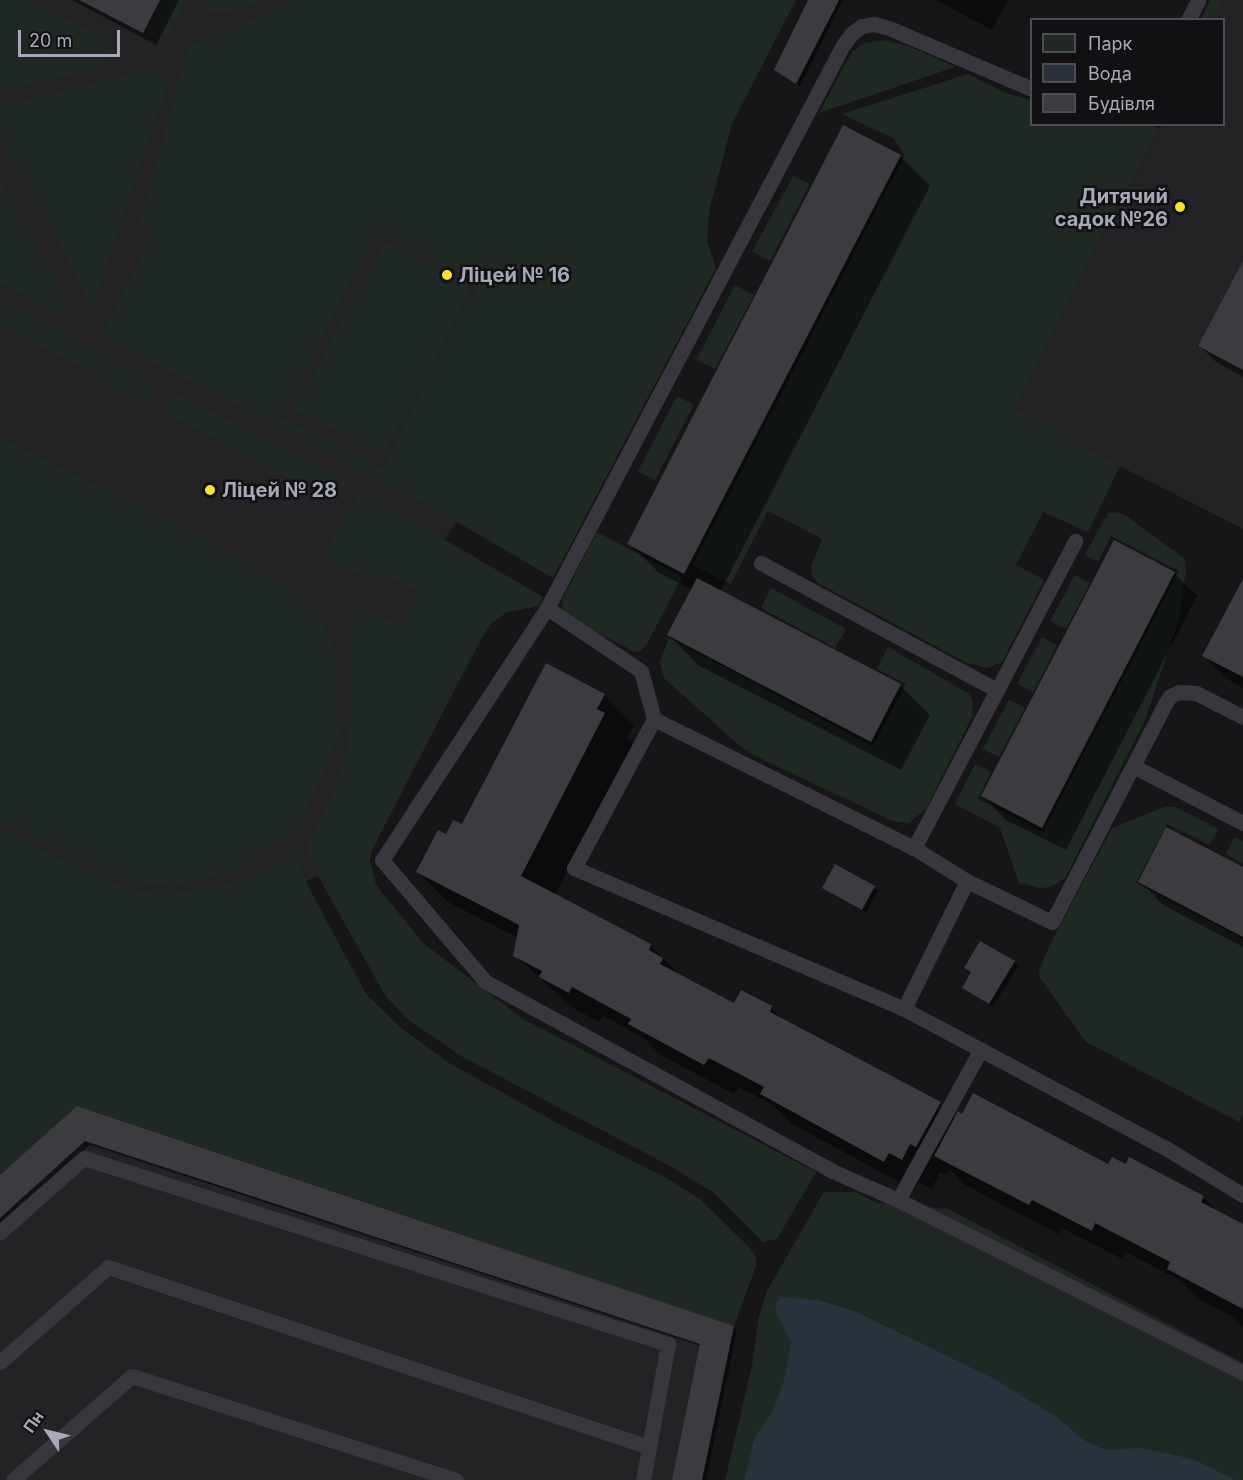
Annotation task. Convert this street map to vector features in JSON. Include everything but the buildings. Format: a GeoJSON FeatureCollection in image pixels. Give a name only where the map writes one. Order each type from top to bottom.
{"type":"FeatureCollection","features":[{"type":"Feature","properties":{"kind":"lane"},"geometry":{"type":"LineString","coordinates":[[1189,18],[1198,0]]}},
{"type":"Feature","properties":{"kind":"lane"},"geometry":{"type":"LineString","coordinates":[[1030,88],[1012,83],[889,28],[873,24],[862,26],[852,33],[838,55],[547,608],[382,860],[486,982],[832,1171],[898,1200],[1243,1373]]}},
{"type":"Feature","properties":{"kind":"lane"},"geometry":{"type":"LineString","coordinates":[[914,848],[1075,542]]}},
{"type":"Feature","properties":{"kind":"lane"},"geometry":{"type":"LineString","coordinates":[[761,563],[998,690]]}},
{"type":"Feature","properties":{"kind":"lane"},"geometry":{"type":"LineString","coordinates":[[547,608],[640,671],[654,719],[574,868],[904,1009],[1164,1147],[1243,1195]]}},
{"type":"Feature","properties":{"kind":"lane"},"geometry":{"type":"LineString","coordinates":[[654,719],[914,848],[967,880],[1052,922],[1170,696],[1179,692],[1196,693],[1243,717]]}},
{"type":"Feature","properties":{"kind":"lane"},"geometry":{"type":"LineString","coordinates":[[1132,766],[1243,824]]}},
{"type":"Feature","properties":{"kind":"lane"},"geometry":{"type":"LineString","coordinates":[[904,1009],[967,880]]}},
{"type":"Feature","properties":{"kind":"lane"},"geometry":{"type":"LineString","coordinates":[[898,1200],[981,1049]]}},
{"type":"Feature","properties":{"kind":"lane"},"geometry":{"type":"LineString","coordinates":[[0,1232],[84,1158],[668,1344],[643,1480]]}},
{"type":"Feature","properties":{"kind":"lane"},"geometry":{"type":"LineString","coordinates":[[0,1362],[108,1267],[649,1447]]}},
{"type":"Feature","properties":{"kind":"lane"},"geometry":{"type":"LineString","coordinates":[[13,1480],[132,1376],[456,1480]]}},
{"type":"Feature","properties":{"kind":"shaded area","name":"Ліцей № 28"},"geometry":{"type":"Polygon","coordinates":[[[0,0],[667,0],[552,387],[440,545],[369,854],[218,919],[0,865],[0,0]]]}},
{"type":"Feature","properties":{"kind":"shaded area","name":"Дитячий садок №26"},"geometry":{"type":"Polygon","coordinates":[[[1222,0],[1243,0],[1243,529],[1088,450],[1015,409],[1075,286],[1161,126],[1225,126],[1225,18],[1213,18],[1222,0]]]}},
{"type":"Feature","properties":{"kind":"shaded area"},"geometry":{"type":"Polygon","coordinates":[[[77,1106],[734,1326],[702,1480],[0,1480],[0,1175],[77,1106]]]}},
{"type":"Feature","properties":{"kind":"green space"},"geometry":{"type":"Polygon","coordinates":[[[0,0],[31,0],[96,34],[107,48],[108,56],[103,65],[95,70],[0,90],[0,0]]]}},
{"type":"Feature","properties":{"kind":"green space"},"geometry":{"type":"Polygon","coordinates":[[[168,0],[188,0],[170,35],[154,27],[168,0]]]}},
{"type":"Feature","properties":{"kind":"green space"},"geometry":{"type":"Polygon","coordinates":[[[208,0],[270,0],[233,11],[202,12],[208,0]]]}},
{"type":"Feature","properties":{"kind":"green space"},"geometry":{"type":"Polygon","coordinates":[[[297,0],[796,0],[732,124],[709,211],[707,241],[716,268],[553,578],[407,493],[101,336],[153,236],[140,221],[188,47],[297,0]],[[378,229],[279,417],[382,470],[480,282],[378,229]]]}},
{"type":"Feature","properties":{"kind":"green space"},"geometry":{"type":"Polygon","coordinates":[[[1210,0],[1222,0],[1213,18],[1201,18],[1210,0]]]}},
{"type":"Feature","properties":{"kind":"green space"},"geometry":{"type":"Polygon","coordinates":[[[884,40],[911,47],[955,67],[819,113],[852,52],[864,43],[884,40]]]}},
{"type":"Feature","properties":{"kind":"green space"},"geometry":{"type":"Polygon","coordinates":[[[151,68],[164,74],[168,86],[92,309],[0,131],[0,107],[151,68]]]}},
{"type":"Feature","properties":{"kind":"green space"},"geometry":{"type":"Polygon","coordinates":[[[968,74],[1005,93],[1030,100],[1030,126],[1151,126],[1160,128],[1075,286],[1015,409],[1120,466],[1088,532],[1043,512],[1016,565],[1043,579],[1043,583],[1002,662],[987,668],[967,663],[818,583],[812,576],[811,567],[822,539],[768,511],[731,584],[693,565],[905,155],[893,138],[842,114],[968,74]]]}},
{"type":"Feature","properties":{"kind":"green space"},"geometry":{"type":"Polygon","coordinates":[[[793,176],[810,184],[770,261],[752,252],[793,176]]]}},
{"type":"Feature","properties":{"kind":"green space"},"geometry":{"type":"Polygon","coordinates":[[[0,177],[68,309],[66,317],[0,283],[0,177]]]}},
{"type":"Feature","properties":{"kind":"green space"},"geometry":{"type":"Polygon","coordinates":[[[384,241],[471,287],[383,456],[295,410],[384,241]]]}},
{"type":"Feature","properties":{"kind":"green space"},"geometry":{"type":"Polygon","coordinates":[[[735,285],[754,295],[715,369],[696,360],[735,285]]]}},
{"type":"Feature","properties":{"kind":"green space"},"geometry":{"type":"Polygon","coordinates":[[[0,302],[158,383],[147,403],[0,325],[0,302]]]}},
{"type":"Feature","properties":{"kind":"green space"},"geometry":{"type":"Polygon","coordinates":[[[173,391],[346,481],[334,502],[163,411],[173,391]]]}},
{"type":"Feature","properties":{"kind":"green space"},"geometry":{"type":"Polygon","coordinates":[[[677,396],[694,405],[655,480],[638,471],[677,396]]]}},
{"type":"Feature","properties":{"kind":"green space"},"geometry":{"type":"Polygon","coordinates":[[[0,437],[269,574],[317,614],[337,655],[339,736],[298,831],[230,872],[174,886],[130,882],[0,817],[0,437]]]}},
{"type":"Feature","properties":{"kind":"green space"},"geometry":{"type":"Polygon","coordinates":[[[361,491],[543,597],[539,606],[507,612],[492,623],[481,639],[372,850],[370,861],[376,885],[423,943],[523,1019],[816,1172],[777,1239],[763,1242],[714,1193],[670,1166],[461,1056],[406,1018],[385,995],[310,862],[308,851],[310,837],[335,789],[349,737],[350,629],[353,619],[363,609],[403,626],[420,593],[391,578],[348,572],[321,556],[361,491]]]}},
{"type":"Feature","properties":{"kind":"green space"},"geometry":{"type":"Polygon","coordinates":[[[1116,512],[1125,515],[1185,559],[1186,570],[1179,619],[1145,720],[1065,878],[1051,887],[1040,888],[1019,883],[1000,828],[955,804],[975,764],[991,772],[978,799],[1043,832],[1179,571],[1111,536],[1098,562],[1085,555],[1108,513],[1116,512]]]}},
{"type":"Feature","properties":{"kind":"green space"},"geometry":{"type":"Polygon","coordinates":[[[597,532],[682,577],[647,644],[641,651],[635,652],[569,618],[563,611],[562,600],[597,532]]]}},
{"type":"Feature","properties":{"kind":"green space"},"geometry":{"type":"Polygon","coordinates":[[[1075,575],[1090,583],[1066,629],[1050,621],[1075,575]]]}},
{"type":"Feature","properties":{"kind":"green space"},"geometry":{"type":"Polygon","coordinates":[[[771,588],[846,629],[835,648],[761,608],[771,588]]]}},
{"type":"Feature","properties":{"kind":"green space"},"geometry":{"type":"Polygon","coordinates":[[[1042,637],[1057,645],[1033,692],[1017,684],[1042,637]]]}},
{"type":"Feature","properties":{"kind":"green space"},"geometry":{"type":"Polygon","coordinates":[[[669,638],[873,746],[906,684],[877,669],[888,647],[968,693],[972,699],[973,715],[926,809],[909,823],[892,821],[756,756],[740,746],[664,678],[660,662],[669,638]]]}},
{"type":"Feature","properties":{"kind":"green space"},"geometry":{"type":"Polygon","coordinates":[[[1009,700],[1025,708],[999,757],[983,749],[1009,700]]]}},
{"type":"Feature","properties":{"kind":"green space"},"geometry":{"type":"Polygon","coordinates":[[[1164,807],[1175,807],[1218,829],[1210,845],[1167,824],[1136,883],[1243,939],[1243,1114],[1239,1122],[1086,1042],[1040,978],[1039,970],[1052,941],[1112,828],[1164,807]]]}},
{"type":"Feature","properties":{"kind":"green space"},"geometry":{"type":"Polygon","coordinates":[[[0,829],[97,877],[134,891],[165,894],[219,887],[266,872],[294,852],[309,888],[366,994],[400,1027],[449,1063],[559,1124],[663,1176],[700,1199],[750,1248],[756,1257],[756,1266],[734,1326],[77,1106],[0,1175],[0,829]]]}},
{"type":"Feature","properties":{"kind":"green space"},"geometry":{"type":"Polygon","coordinates":[[[1235,837],[1243,841],[1243,863],[1225,854],[1235,837]]]}},
{"type":"Feature","properties":{"kind":"green space"},"geometry":{"type":"Polygon","coordinates":[[[824,1192],[855,1192],[877,1203],[948,1209],[1243,1363],[1243,1480],[1236,1480],[1197,1461],[1106,1450],[1084,1440],[1057,1417],[991,1377],[855,1311],[819,1300],[777,1316],[792,1342],[785,1376],[774,1408],[754,1439],[744,1480],[725,1480],[752,1366],[759,1316],[767,1291],[824,1192]]]}},
{"type":"Feature","properties":{"kind":"water"},"geometry":{"type":"Polygon","coordinates":[[[780,1297],[819,1300],[855,1311],[991,1377],[1057,1417],[1084,1440],[1106,1450],[1140,1448],[1171,1454],[1197,1461],[1236,1480],[744,1480],[754,1439],[774,1408],[785,1376],[791,1342],[777,1316],[775,1305],[780,1297]]]}},
{"type":"Feature","properties":{"kind":"place","name":"Дитячий садок №26"},"geometry":{"type":"Point","coordinates":[1180,207]}},
{"type":"Feature","properties":{"kind":"place","name":"Ліцей № 16"},"geometry":{"type":"Point","coordinates":[447,275]}},
{"type":"Feature","properties":{"kind":"place","name":"Ліцей № 28"},"geometry":{"type":"Point","coordinates":[210,490]}}]}
